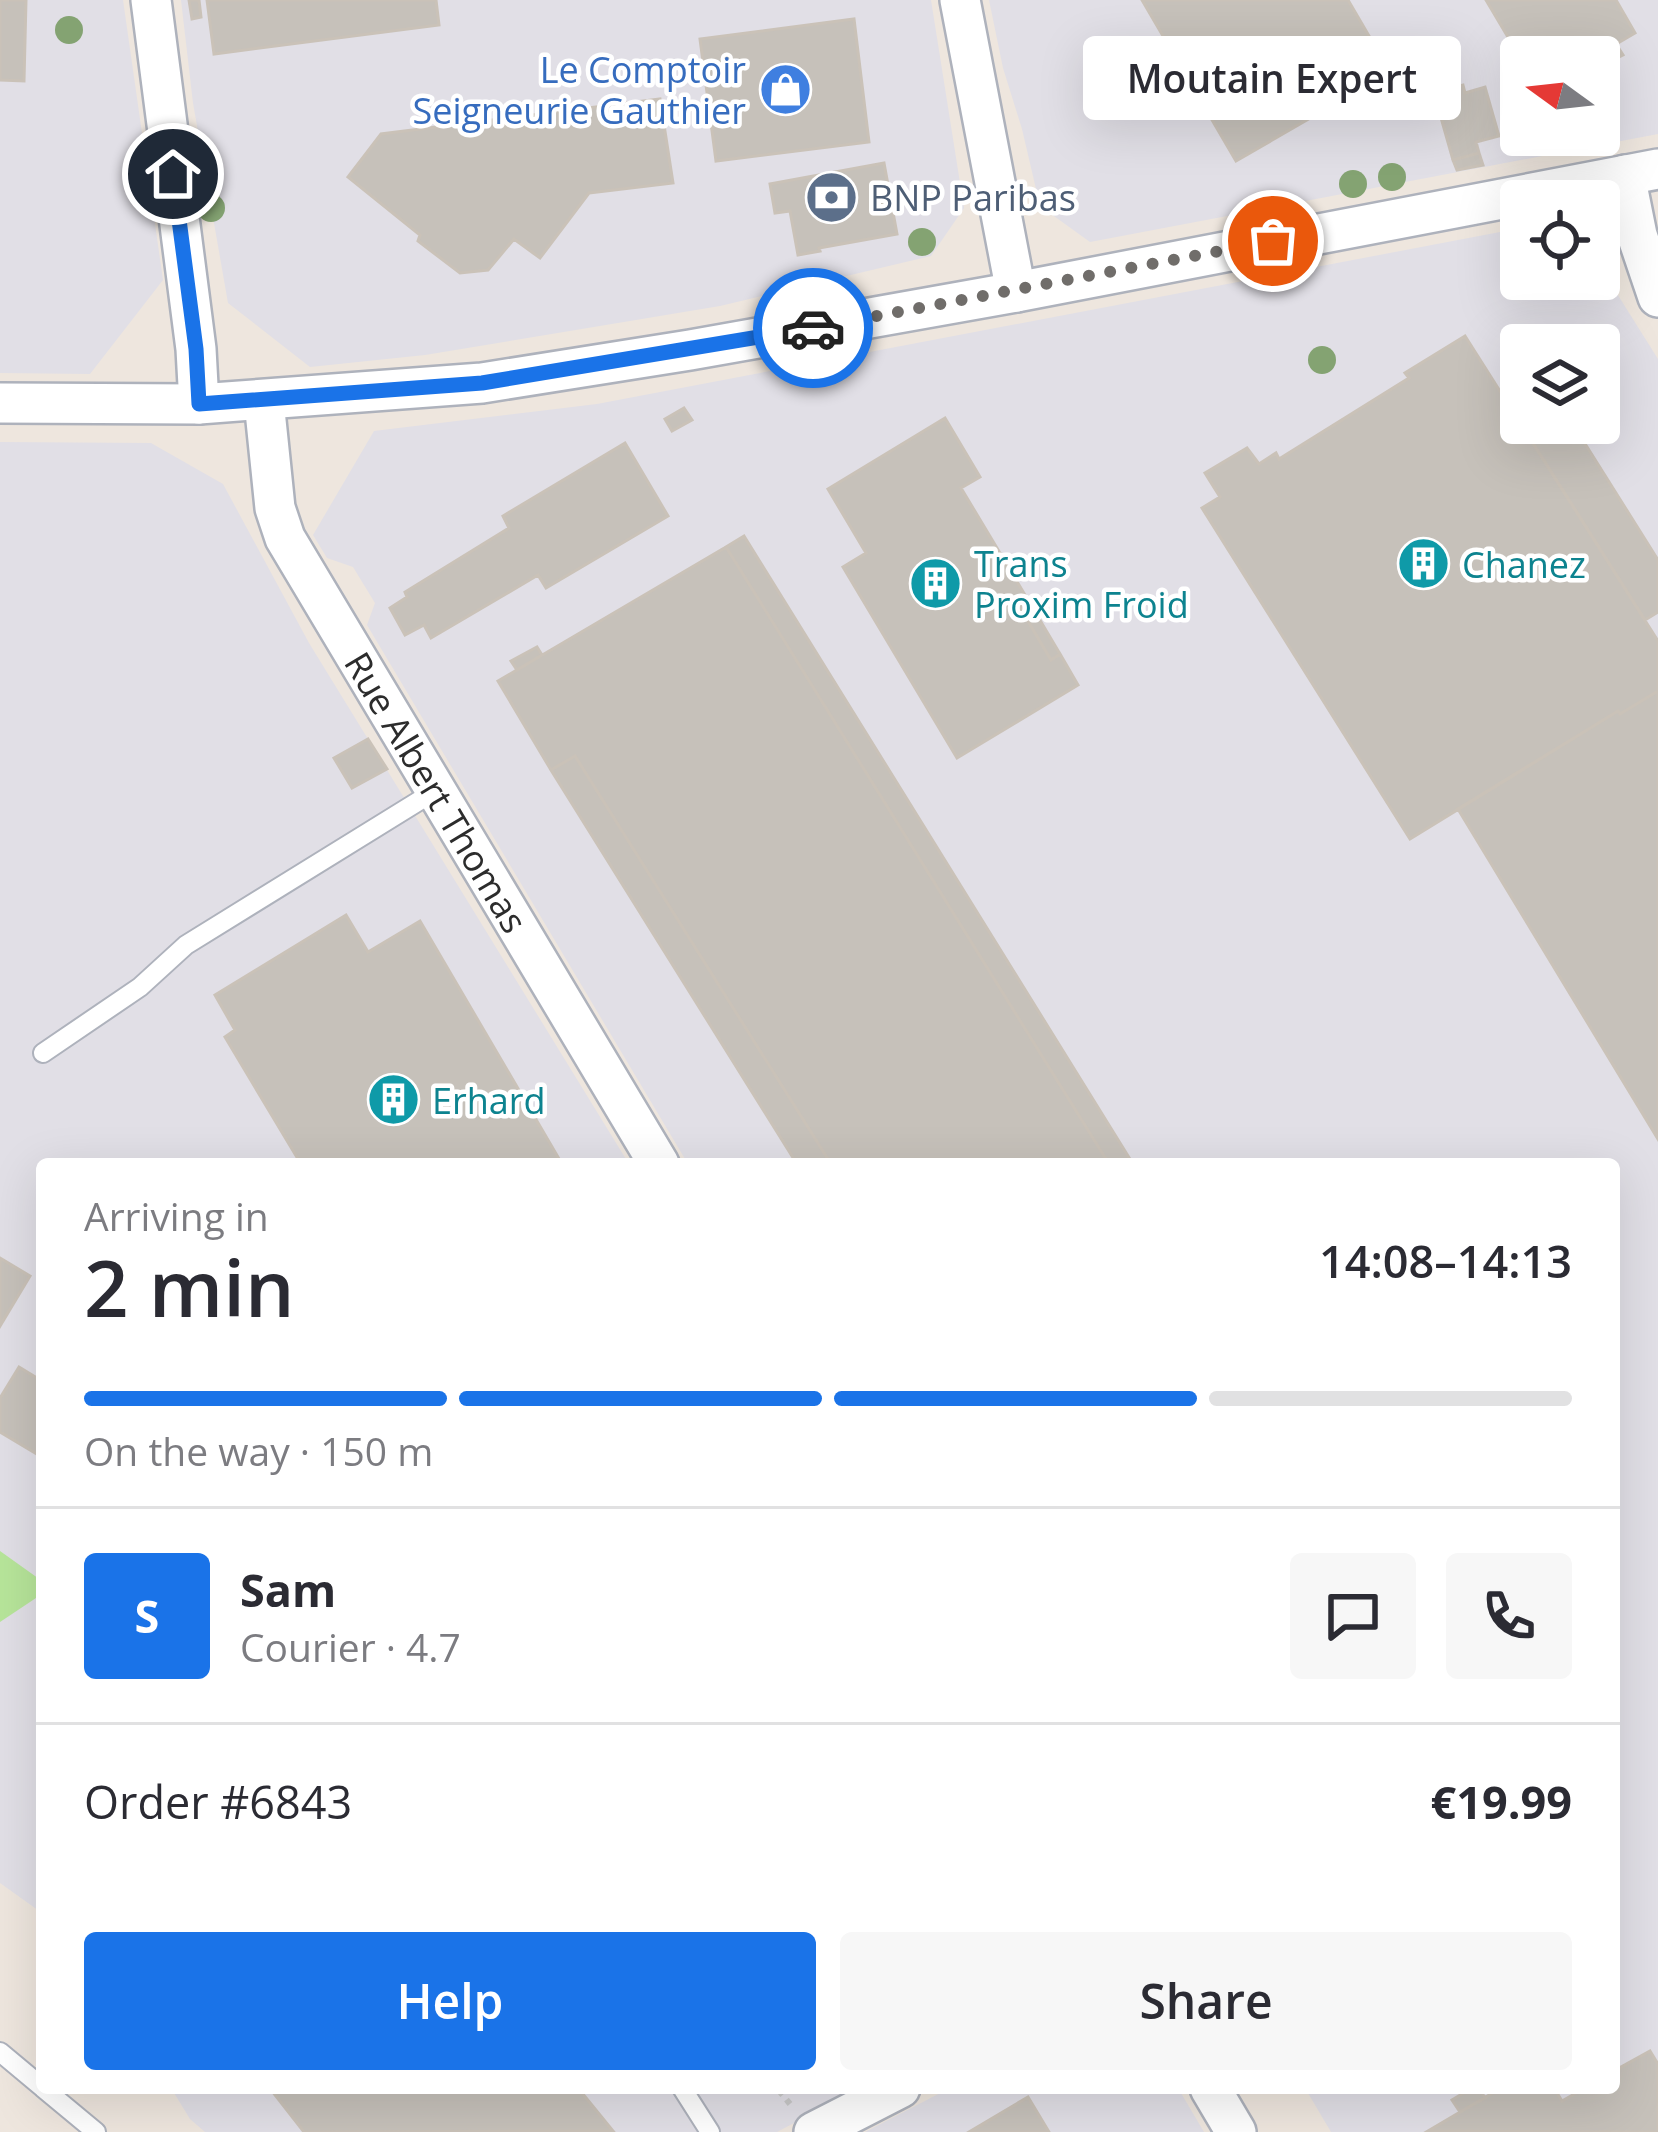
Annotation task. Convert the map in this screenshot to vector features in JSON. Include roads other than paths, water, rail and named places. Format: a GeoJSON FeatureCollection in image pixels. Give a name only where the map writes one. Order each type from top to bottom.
{"type":"FeatureCollection","features":[{"type":"Feature","properties":{"kind":"street"},"geometry":{"type":"LineString","coordinates":[[151,0],[199,404]]}},
{"type":"Feature","properties":{"kind":"street"},"geometry":{"type":"LineString","coordinates":[[960,0],[1016,292]]}},
{"type":"Feature","properties":{"kind":"street"},"geometry":{"type":"LineString","coordinates":[[0,403],[199,404],[482,383],[1016,292],[1641,172],[1636,235],[1658,297]]}},
{"type":"Feature","properties":{"kind":"street","name":"Rue Albert Thomas"},"geometry":{"type":"LineString","coordinates":[[264,401],[275,508],[285,538],[654,1158]]}},
{"type":"Feature","properties":{"kind":"street"},"geometry":{"type":"LineString","coordinates":[[814,2132],[888,2094]]}},
{"type":"Feature","properties":{"kind":"street"},"geometry":{"type":"LineString","coordinates":[[1214,2094],[1236,2132]]}},
{"type":"Feature","properties":{"kind":"lane"},"geometry":{"type":"LineString","coordinates":[[43,1053],[140,987],[186,945],[435,791]]}},
{"type":"Feature","properties":{"kind":"lane"},"geometry":{"type":"LineString","coordinates":[[0,2052],[36,2082]]}},
{"type":"Feature","properties":{"kind":"lane"},"geometry":{"type":"LineString","coordinates":[[50,2094],[96,2132]]}},
{"type":"Feature","properties":{"kind":"lane"},"geometry":{"type":"LineString","coordinates":[[686,2094],[710,2132]]}},
{"type":"Feature","properties":{"kind":"place","name":"Le Comptoir Seigneurie Gauthier"},"geometry":{"type":"Point","coordinates":[785,90]}},
{"type":"Feature","properties":{"kind":"place","name":"BNP Paribas"},"geometry":{"type":"Point","coordinates":[831,197]}},
{"type":"Feature","properties":{"kind":"place","name":"Moutain Expert"},"geometry":{"type":"Point","coordinates":[1273,241]}},
{"type":"Feature","properties":{"kind":"place","name":"Chanez"},"geometry":{"type":"Point","coordinates":[1423,564]}},
{"type":"Feature","properties":{"kind":"place","name":"Trans Proxim Froid"},"geometry":{"type":"Point","coordinates":[935,584]}},
{"type":"Feature","properties":{"kind":"place","name":"Erhard"},"geometry":{"type":"Point","coordinates":[393,1100]}}]}
